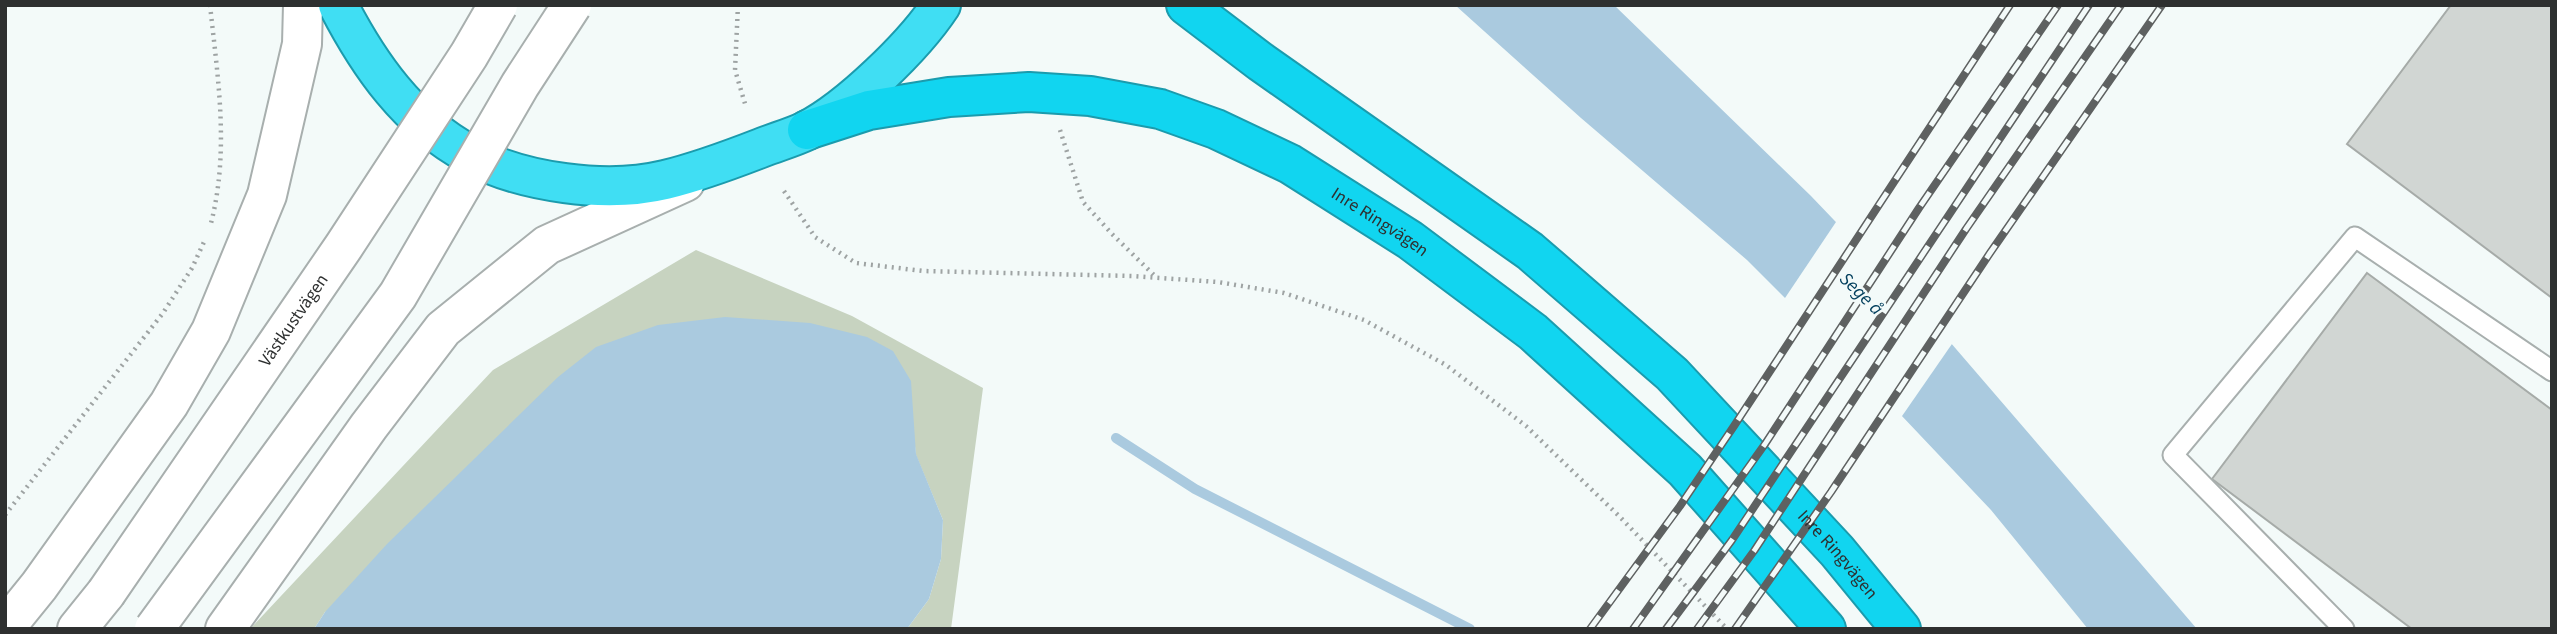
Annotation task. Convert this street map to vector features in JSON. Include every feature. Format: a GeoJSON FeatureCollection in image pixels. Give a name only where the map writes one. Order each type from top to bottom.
{"type":"FeatureCollection","features":[{"type":"Feature","properties":{"kind":"highway"},"geometry":{"type":"LineString","coordinates":[[338,5],[382,80],[423,124],[470,155],[527,177],[602,185],[663,180],[723,163],[807,130],[855,97],[891,63],[941,5]]}},
{"type":"Feature","properties":{"kind":"highway","name":"Inre Ringvägen"},"geometry":{"type":"LineString","coordinates":[[1186,5],[1261,62],[1530,251],[1672,374],[1837,551],[1901,629]]}},
{"type":"Feature","properties":{"kind":"highway","name":"Inre Ringvägen"},"geometry":{"type":"LineString","coordinates":[[807,130],[869,110],[949,97],[1029,92],[1090,96],[1160,109],[1216,129],[1290,164],[1410,240],[1533,332],[1685,470],[1826,629]]}},
{"type":"Feature","properties":{"kind":"main road"},"geometry":{"type":"LineString","coordinates":[[5,628],[39,586],[169,404],[211,331],[267,195],[302,44],[303,5]]}},
{"type":"Feature","properties":{"kind":"main road","name":"Västkustvägen"},"geometry":{"type":"LineString","coordinates":[[77,629],[106,593],[344,246],[470,55],[498,5]]}},
{"type":"Feature","properties":{"kind":"main road"},"geometry":{"type":"LineString","coordinates":[[154,629],[398,295],[520,85],[572,5]]}},
{"type":"Feature","properties":{"kind":"main road"},"geometry":{"type":"LineString","coordinates":[[225,629],[369,426],[443,329],[547,245],[723,163]]}},
{"type":"Feature","properties":{"kind":"lane"},"geometry":{"type":"LineString","coordinates":[[2344,629],[2173,455],[2355,237],[2552,371]]}},
{"type":"Feature","properties":{"kind":"path"},"geometry":{"type":"LineString","coordinates":[[5,515],[163,313],[192,268],[211,226],[221,171],[222,124],[210,5]]}},
{"type":"Feature","properties":{"kind":"path"},"geometry":{"type":"LineString","coordinates":[[738,5],[735,70],[746,107]]}},
{"type":"Feature","properties":{"kind":"path"},"geometry":{"type":"LineString","coordinates":[[1029,92],[1062,132],[1083,202],[1157,277]]}},
{"type":"Feature","properties":{"kind":"path"},"geometry":{"type":"LineString","coordinates":[[785,191],[815,237],[856,263],[923,271],[1157,277],[1218,282],[1284,293],[1364,320],[1446,365],[1526,426],[1620,517],[1727,629]]}},
{"type":"Feature","properties":{"kind":"green space"},"geometry":{"type":"Polygon","coordinates":[[[696,250],[852,316],[983,388],[951,629],[907,629],[929,599],[941,559],[943,520],[916,455],[912,419],[325,612],[314,629],[250,629],[493,370],[696,250]]]}},
{"type":"Feature","properties":{"kind":"water","name":"Sege å"},"geometry":{"type":"Polygon","coordinates":[[[1455,5],[1614,5],[1811,196],[1944,335],[2197,629],[2088,629],[1991,510],[1883,396],[1747,260],[1581,118],[1455,5]]]}},
{"type":"Feature","properties":{"kind":"water"},"geometry":{"type":"Polygon","coordinates":[[[725,317],[810,323],[867,337],[893,351],[911,381],[916,454],[943,520],[941,559],[929,599],[907,629],[314,629],[325,612],[387,544],[558,377],[596,347],[658,325],[725,317]]]}},
{"type":"Feature","properties":{"kind":"pier"},"geometry":{"type":"Polygon","coordinates":[[[1838,219],[1954,341],[1900,419],[1783,301],[1838,219]]]}},
{"type":"Feature","properties":{"kind":"building"},"geometry":{"type":"Polygon","coordinates":[[[2451,5],[2552,5],[2552,298],[2347,144],[2451,5]]]}},
{"type":"Feature","properties":{"kind":"building"},"geometry":{"type":"Polygon","coordinates":[[[2367,273],[2552,410],[2552,629],[2412,629],[2212,479],[2367,273]]]}},
{"type":"Feature","properties":{"kind":"waterway"},"geometry":{"type":"LineString","coordinates":[[1116,438],[1195,489],[1470,629]]}},
{"type":"Feature","properties":{"kind":"railway"},"geometry":{"type":"LineString","coordinates":[[1590,629],[1680,506],[1734,426],[2010,5]]}},
{"type":"Feature","properties":{"kind":"railway"},"geometry":{"type":"LineString","coordinates":[[1633,629],[1765,444],[1919,208],[2058,5]]}},
{"type":"Feature","properties":{"kind":"railway"},"geometry":{"type":"LineString","coordinates":[[1666,629],[1732,540],[2089,5]]}},
{"type":"Feature","properties":{"kind":"railway"},"geometry":{"type":"LineString","coordinates":[[1697,629],[1754,551],[1966,229],[2121,5]]}},
{"type":"Feature","properties":{"kind":"railway"},"geometry":{"type":"LineString","coordinates":[[1735,629],[2162,5]]}}]}
